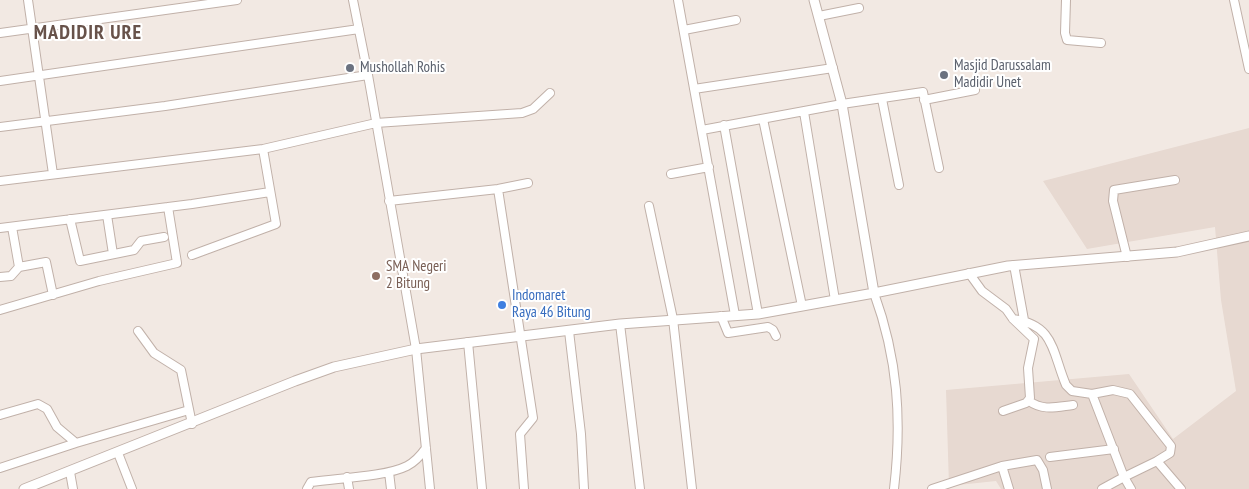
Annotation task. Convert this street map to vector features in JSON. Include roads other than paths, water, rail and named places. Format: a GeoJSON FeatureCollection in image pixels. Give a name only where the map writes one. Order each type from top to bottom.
{"type":"FeatureCollection","features":[{"type":"Feature","properties":{"kind":"street"},"geometry":{"type":"LineString","coordinates":[[28,0],[52,174]]}},
{"type":"Feature","properties":{"kind":"street"},"geometry":{"type":"LineString","coordinates":[[0,33],[236,0]]}},
{"type":"Feature","properties":{"kind":"street"},"geometry":{"type":"LineString","coordinates":[[352,0],[368,75],[416,349],[430,489]]}},
{"type":"Feature","properties":{"kind":"street"},"geometry":{"type":"LineString","coordinates":[[678,0],[735,315]]}},
{"type":"Feature","properties":{"kind":"street"},"geometry":{"type":"LineString","coordinates":[[814,0],[842,104],[874,293],[885,325],[894,364],[897,462],[894,489]]}},
{"type":"Feature","properties":{"kind":"street"},"geometry":{"type":"LineString","coordinates":[[1066,0],[1064,33],[1067,40],[1101,44]]}},
{"type":"Feature","properties":{"kind":"street"},"geometry":{"type":"LineString","coordinates":[[1234,0],[1249,69]]}},
{"type":"Feature","properties":{"kind":"street"},"geometry":{"type":"LineString","coordinates":[[819,16],[859,8]]}},
{"type":"Feature","properties":{"kind":"street"},"geometry":{"type":"LineString","coordinates":[[684,30],[736,20]]}},
{"type":"Feature","properties":{"kind":"street"},"geometry":{"type":"LineString","coordinates":[[0,81],[359,29]]}},
{"type":"Feature","properties":{"kind":"street"},"geometry":{"type":"LineString","coordinates":[[694,89],[833,68]]}},
{"type":"Feature","properties":{"kind":"street"},"geometry":{"type":"LineString","coordinates":[[0,128],[165,106],[368,75]]}},
{"type":"Feature","properties":{"kind":"street"},"geometry":{"type":"LineString","coordinates":[[924,100],[975,90]]}},
{"type":"Feature","properties":{"kind":"street"},"geometry":{"type":"LineString","coordinates":[[702,130],[842,104],[923,92],[939,168]]}},
{"type":"Feature","properties":{"kind":"street"},"geometry":{"type":"LineString","coordinates":[[0,181],[263,149],[376,123],[522,113],[533,109],[550,93]]}},
{"type":"Feature","properties":{"kind":"street"},"geometry":{"type":"LineString","coordinates":[[882,99],[898,185]]}},
{"type":"Feature","properties":{"kind":"street"},"geometry":{"type":"LineString","coordinates":[[804,112],[835,300]]}},
{"type":"Feature","properties":{"kind":"street"},"geometry":{"type":"LineString","coordinates":[[763,119],[802,306]]}},
{"type":"Feature","properties":{"kind":"street"},"geometry":{"type":"LineString","coordinates":[[724,125],[758,314]]}},
{"type":"Feature","properties":{"kind":"street"},"geometry":{"type":"LineString","coordinates":[[192,255],[276,224],[263,149]]}},
{"type":"Feature","properties":{"kind":"street"},"geometry":{"type":"LineString","coordinates":[[671,174],[709,166]]}},
{"type":"Feature","properties":{"kind":"street"},"geometry":{"type":"LineString","coordinates":[[1127,257],[1113,201],[1114,190],[1175,180]]}},
{"type":"Feature","properties":{"kind":"street"},"geometry":{"type":"LineString","coordinates":[[389,201],[498,189],[528,183]]}},
{"type":"Feature","properties":{"kind":"street"},"geometry":{"type":"LineString","coordinates":[[498,189],[533,418],[520,434],[524,489]]}},
{"type":"Feature","properties":{"kind":"street"},"geometry":{"type":"LineString","coordinates":[[0,228],[168,208],[270,192]]}},
{"type":"Feature","properties":{"kind":"street"},"geometry":{"type":"LineString","coordinates":[[649,206],[673,318],[692,489]]}},
{"type":"Feature","properties":{"kind":"street"},"geometry":{"type":"LineString","coordinates":[[0,310],[99,281],[177,264],[168,208]]}},
{"type":"Feature","properties":{"kind":"street"},"geometry":{"type":"LineString","coordinates":[[107,215],[112,254]]}},
{"type":"Feature","properties":{"kind":"street"},"geometry":{"type":"LineString","coordinates":[[70,219],[80,261],[134,250],[141,241],[164,237]]}},
{"type":"Feature","properties":{"kind":"street"},"geometry":{"type":"LineString","coordinates":[[12,227],[19,268]]}},
{"type":"Feature","properties":{"kind":"street"},"geometry":{"type":"LineString","coordinates":[[24,489],[334,367],[416,349],[673,318],[758,314],[1014,265],[1177,252],[1249,236]]}},
{"type":"Feature","properties":{"kind":"street"},"geometry":{"type":"LineString","coordinates":[[0,278],[11,276],[19,268],[46,262],[53,295]]}},
{"type":"Feature","properties":{"kind":"street"},"geometry":{"type":"LineString","coordinates":[[1014,265],[1024,320]]}},
{"type":"Feature","properties":{"kind":"street"},"geometry":{"type":"LineString","coordinates":[[969,273],[982,291],[1006,308],[1013,319],[1034,339],[1028,361],[1030,394],[1028,401]]}},
{"type":"Feature","properties":{"kind":"street"},"geometry":{"type":"LineString","coordinates":[[721,316],[728,333],[768,327],[773,330],[776,336]]}},
{"type":"Feature","properties":{"kind":"street"},"geometry":{"type":"LineString","coordinates":[[1013,319],[1024,320],[1041,328],[1048,336],[1066,385],[1072,391],[1092,394],[1113,390],[1130,394],[1171,446],[1170,453],[1102,489]]}},
{"type":"Feature","properties":{"kind":"street"},"geometry":{"type":"LineString","coordinates":[[620,324],[640,489]]}},
{"type":"Feature","properties":{"kind":"street"},"geometry":{"type":"LineString","coordinates":[[569,330],[581,434],[584,489]]}},
{"type":"Feature","properties":{"kind":"street"},"geometry":{"type":"LineString","coordinates":[[138,331],[154,353],[181,370],[192,424]]}},
{"type":"Feature","properties":{"kind":"street"},"geometry":{"type":"LineString","coordinates":[[468,342],[482,489]]}},
{"type":"Feature","properties":{"kind":"street"},"geometry":{"type":"LineString","coordinates":[[1092,394],[1124,477],[1131,489]]}},
{"type":"Feature","properties":{"kind":"street"},"geometry":{"type":"LineString","coordinates":[[1028,401],[1037,407],[1048,408],[1073,405]]}},
{"type":"Feature","properties":{"kind":"street"},"geometry":{"type":"LineString","coordinates":[[1003,411],[1028,401]]}},
{"type":"Feature","properties":{"kind":"street"},"geometry":{"type":"LineString","coordinates":[[0,415],[38,404],[47,409],[57,427],[76,443]]}},
{"type":"Feature","properties":{"kind":"street"},"geometry":{"type":"LineString","coordinates":[[0,468],[188,410]]}},
{"type":"Feature","properties":{"kind":"street"},"geometry":{"type":"LineString","coordinates":[[307,489],[312,482],[389,472],[414,461],[426,448]]}},
{"type":"Feature","properties":{"kind":"street"},"geometry":{"type":"LineString","coordinates":[[1050,457],[1114,449]]}},
{"type":"Feature","properties":{"kind":"street"},"geometry":{"type":"LineString","coordinates":[[118,453],[132,489]]}},
{"type":"Feature","properties":{"kind":"street"},"geometry":{"type":"LineString","coordinates":[[932,489],[1002,466],[1037,460],[1044,470],[1047,489]]}},
{"type":"Feature","properties":{"kind":"street"},"geometry":{"type":"LineString","coordinates":[[1156,461],[1181,489]]}},
{"type":"Feature","properties":{"kind":"street"},"geometry":{"type":"LineString","coordinates":[[1002,466],[1009,489]]}},
{"type":"Feature","properties":{"kind":"street"},"geometry":{"type":"LineString","coordinates":[[70,472],[73,489]]}},
{"type":"Feature","properties":{"kind":"street"},"geometry":{"type":"LineString","coordinates":[[389,472],[391,489]]}},
{"type":"Feature","properties":{"kind":"street"},"geometry":{"type":"LineString","coordinates":[[347,477],[349,489]]}},
{"type":"Feature","properties":{"kind":"place","name":"Mushollah Rohis"},"geometry":{"type":"Point","coordinates":[350,68]}},
{"type":"Feature","properties":{"kind":"place","name":"Masjid Darussalam Madidir Unet"},"geometry":{"type":"Point","coordinates":[944,75]}},
{"type":"Feature","properties":{"kind":"place","name":"SMA Negeri 2 Bitung"},"geometry":{"type":"Point","coordinates":[376,276]}},
{"type":"Feature","properties":{"kind":"place","name":"Indomaret Raya 46 Bitung"},"geometry":{"type":"Point","coordinates":[502,305]}},
{"type":"Feature","properties":{"kind":"district","name":"MADIDIR URE"},"geometry":{"type":"Point","coordinates":[88,33]}}]}
